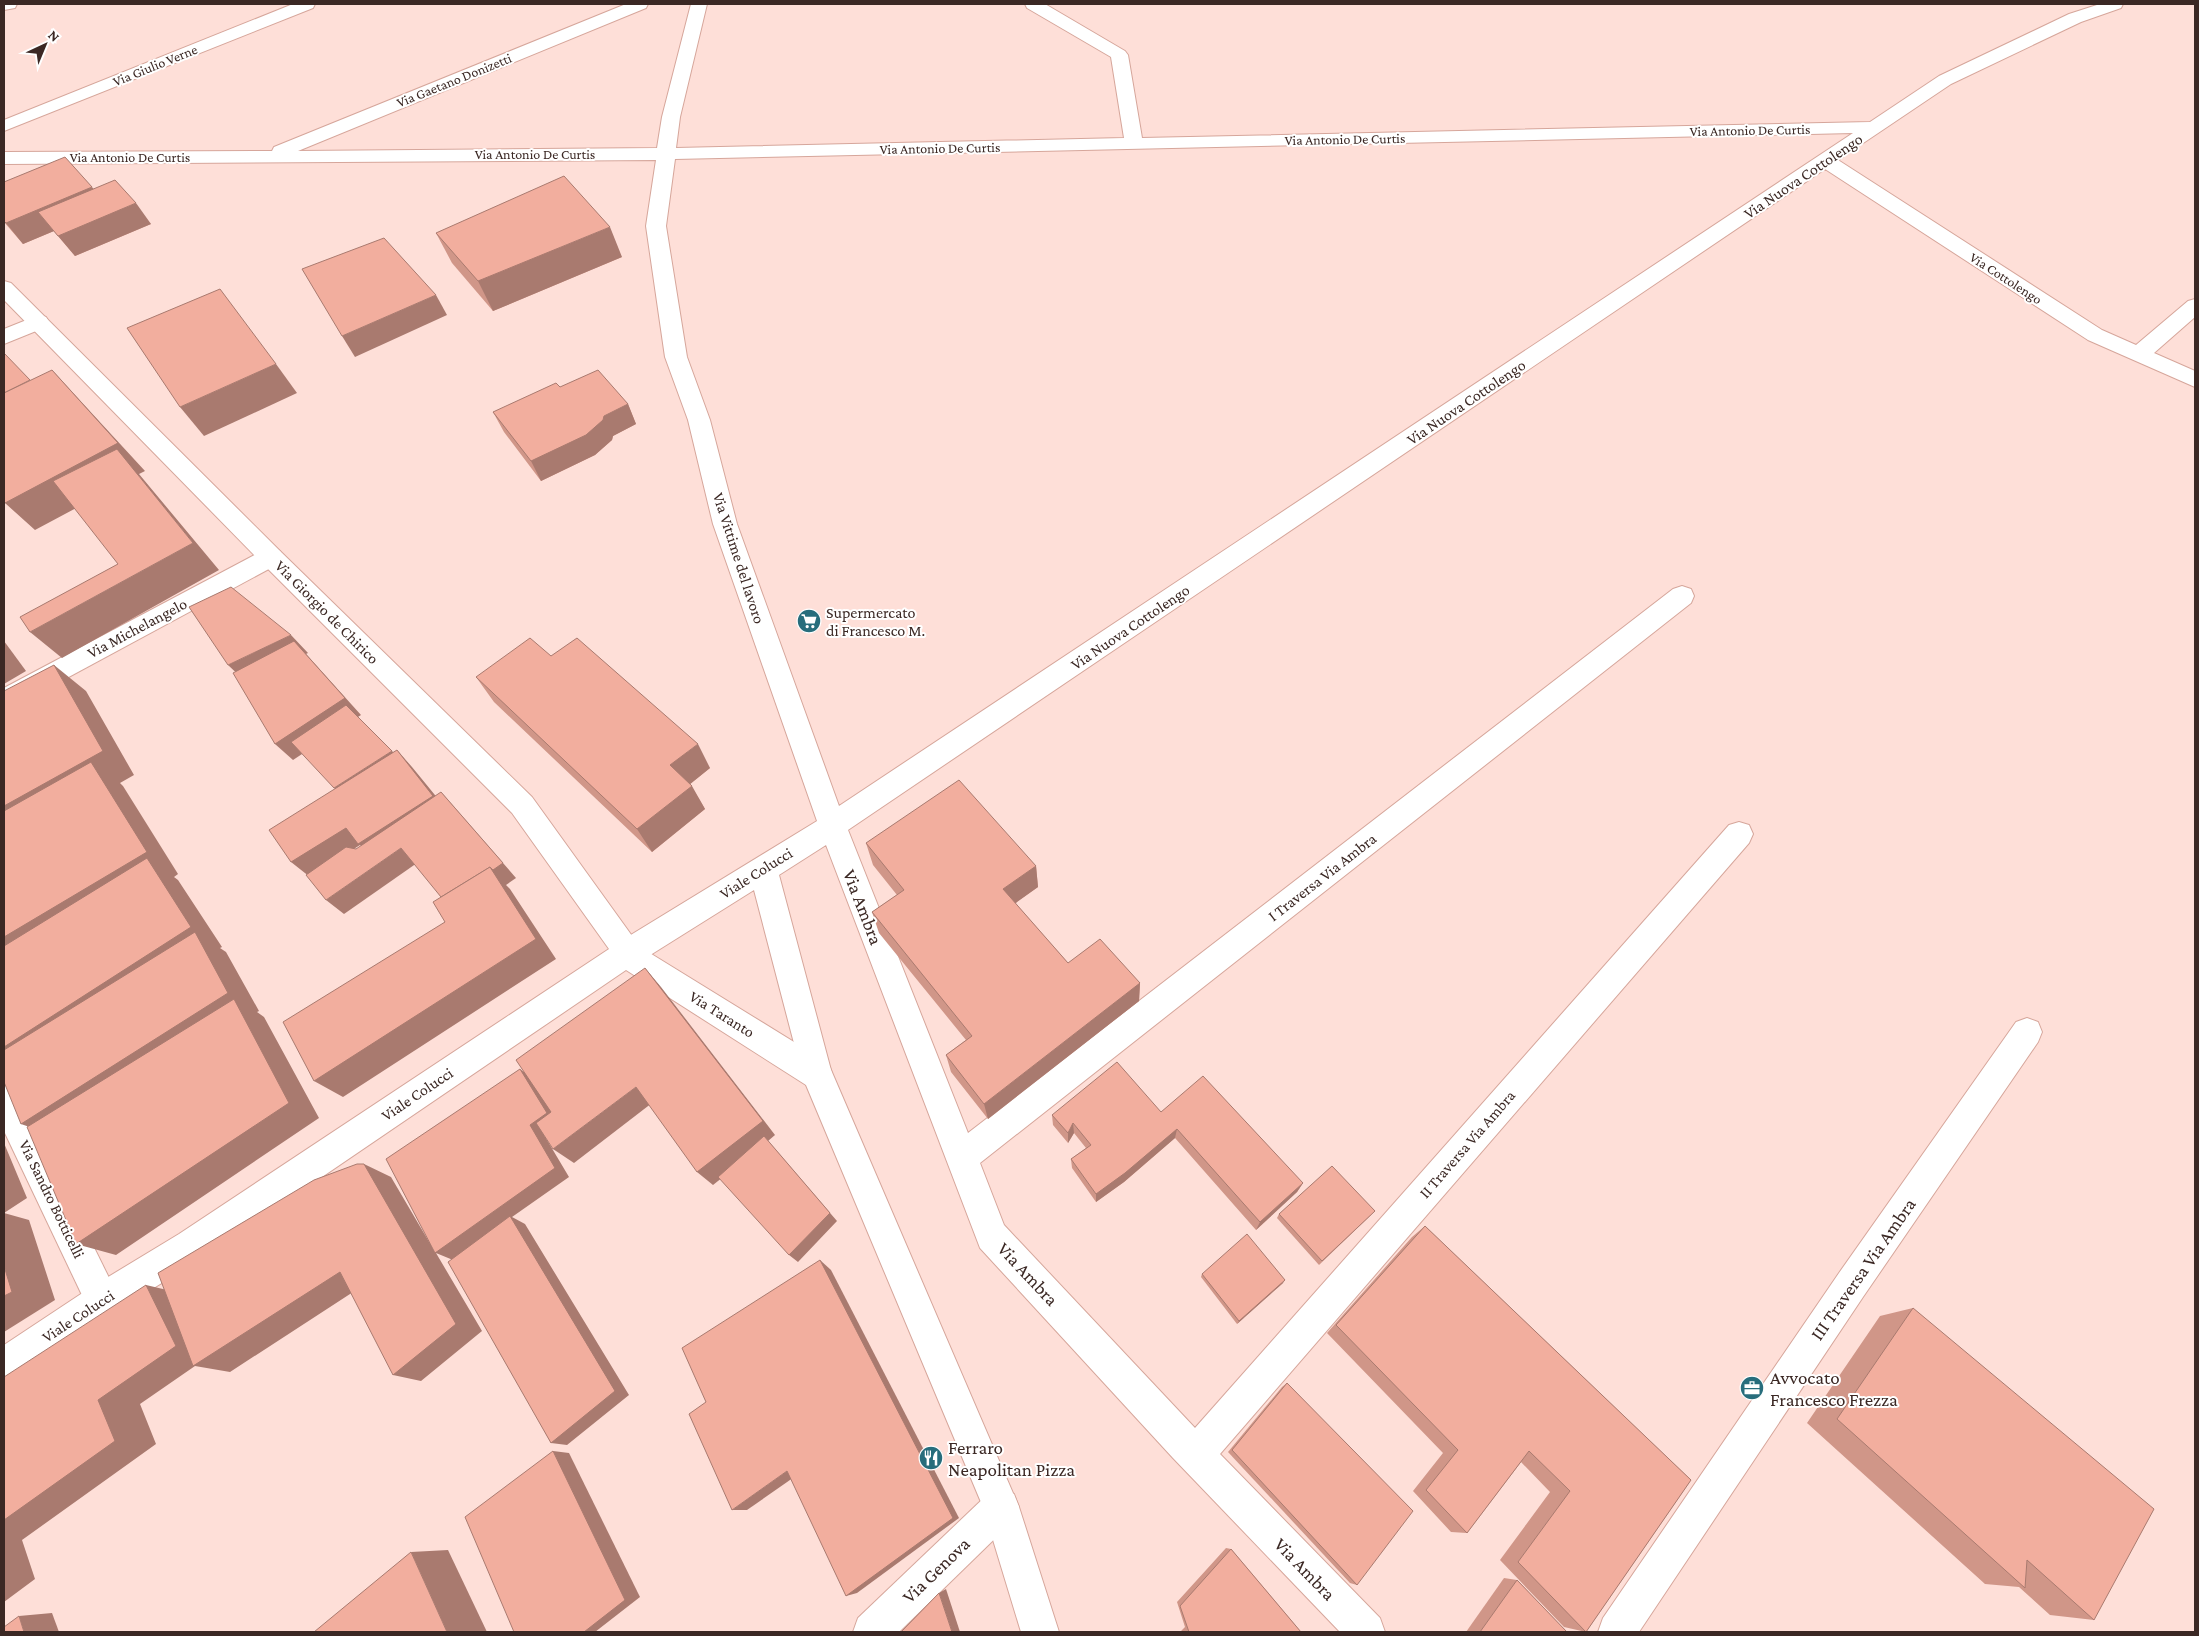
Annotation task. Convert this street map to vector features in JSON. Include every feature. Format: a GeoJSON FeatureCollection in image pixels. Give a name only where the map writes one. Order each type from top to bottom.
{"type":"FeatureCollection","features":[{"type":"Feature","properties":{"kind":"main road"},"geometry":{"type":"LineString","coordinates":[[4,5],[9,4]]}},
{"type":"Feature","properties":{"kind":"main road","name":"Via Giulio Verne"},"geometry":{"type":"LineString","coordinates":[[4,126],[307,4]]}},
{"type":"Feature","properties":{"kind":"main road","name":"Via Gaetano Donizetti"},"geometry":{"type":"LineString","coordinates":[[268,156],[640,4]]}},
{"type":"Feature","properties":{"kind":"main road","name":"Via Vittime del lavoro"},"geometry":{"type":"LineString","coordinates":[[699,4],[671,117],[656,226],[676,357],[700,420],[725,524],[832,826]]}},
{"type":"Feature","properties":{"kind":"main road"},"geometry":{"type":"LineString","coordinates":[[1033,4],[1119,56],[1134,143]]}},
{"type":"Feature","properties":{"kind":"main road","name":"Via Nuova Cottolengo"},"geometry":{"type":"LineString","coordinates":[[832,826],[1945,80],[2075,18],[2115,4]]}},
{"type":"Feature","properties":{"kind":"main road","name":"Via Antonio De Curtis"},"geometry":{"type":"LineString","coordinates":[[4,158],[666,154],[1876,127]]}},
{"type":"Feature","properties":{"kind":"main road","name":"Via Cottolengo"},"geometry":{"type":"LineString","coordinates":[[1826,161],[2095,335],[2195,380]]}},
{"type":"Feature","properties":{"kind":"main road","name":"Via Giorgio de Chirico"},"geometry":{"type":"LineString","coordinates":[[4,288],[522,806],[627,950],[626,954]]}},
{"type":"Feature","properties":{"kind":"main road"},"geometry":{"type":"LineString","coordinates":[[2139,354],[2195,306]]}},
{"type":"Feature","properties":{"kind":"main road"},"geometry":{"type":"LineString","coordinates":[[4,337],[39,322]]}},
{"type":"Feature","properties":{"kind":"main road","name":"Via Michelangelo"},"geometry":{"type":"LineString","coordinates":[[4,700],[270,556]]}},
{"type":"Feature","properties":{"kind":"main road","name":"I Traversa Via Ambra"},"geometry":{"type":"LineString","coordinates":[[962,1158],[1682,596]]}},
{"type":"Feature","properties":{"kind":"main road","name":"Viale Colucci"},"geometry":{"type":"LineString","coordinates":[[4,1366],[102,1300],[191,1246],[626,954],[832,826]]}},
{"type":"Feature","properties":{"kind":"main road","name":"Via Ambra"},"geometry":{"type":"LineString","coordinates":[[832,826],[992,1236],[1366,1632]]}},
{"type":"Feature","properties":{"kind":"main road","name":"II Traversa Via Ambra"},"geometry":{"type":"LineString","coordinates":[[1196,1454],[1739,834]]}},
{"type":"Feature","properties":{"kind":"main road"},"geometry":{"type":"LineString","coordinates":[[763,870],[818,1074],[1001,1507],[1040,1632]]}},
{"type":"Feature","properties":{"kind":"main road","name":"Via Taranto"},"geometry":{"type":"LineString","coordinates":[[626,954],[818,1074]]}},
{"type":"Feature","properties":{"kind":"main road","name":"III Traversa Via Ambra"},"geometry":{"type":"LineString","coordinates":[[1616,1632],[1850,1285],[2027,1032]]}},
{"type":"Feature","properties":{"kind":"main road","name":"Via Sandro Botticelli"},"geometry":{"type":"LineString","coordinates":[[4,1098],[102,1300]]}},
{"type":"Feature","properties":{"kind":"main road","name":"Via Genova"},"geometry":{"type":"LineString","coordinates":[[872,1632],[1001,1507]]}},
{"type":"Feature","properties":{"kind":"building"},"geometry":{"type":"Polygon","coordinates":[[[65,157],[92,187],[6,223],[4,221],[4,182],[65,157]]]}},
{"type":"Feature","properties":{"kind":"building"},"geometry":{"type":"Polygon","coordinates":[[[564,176],[610,227],[478,281],[436,233],[564,176]]]}},
{"type":"Feature","properties":{"kind":"building"},"geometry":{"type":"Polygon","coordinates":[[[115,180],[136,203],[58,236],[38,212],[115,180]]]}},
{"type":"Feature","properties":{"kind":"building"},"geometry":{"type":"Polygon","coordinates":[[[384,238],[436,295],[342,336],[302,269],[384,238]]]}},
{"type":"Feature","properties":{"kind":"building"},"geometry":{"type":"Polygon","coordinates":[[[220,289],[276,364],[180,407],[127,328],[220,289]]]}},
{"type":"Feature","properties":{"kind":"building"},"geometry":{"type":"Polygon","coordinates":[[[4,353],[30,380],[4,393],[4,353]]]}},
{"type":"Feature","properties":{"kind":"building"},"geometry":{"type":"Polygon","coordinates":[[[52,370],[118,443],[5,503],[4,393],[52,370]]]}},
{"type":"Feature","properties":{"kind":"building"},"geometry":{"type":"Polygon","coordinates":[[[598,370],[628,404],[604,416],[603,420],[586,435],[531,461],[493,412],[556,383],[560,387],[598,370]]]}},
{"type":"Feature","properties":{"kind":"building"},"geometry":{"type":"Polygon","coordinates":[[[117,449],[193,543],[30,632],[20,617],[118,564],[53,481],[117,449]]]}},
{"type":"Feature","properties":{"kind":"building"},"geometry":{"type":"Polygon","coordinates":[[[231,587],[291,635],[228,665],[189,607],[231,587]]]}},
{"type":"Feature","properties":{"kind":"building"},"geometry":{"type":"Polygon","coordinates":[[[530,638],[551,656],[577,638],[698,744],[670,765],[692,786],[637,829],[476,677],[530,638]]]}},
{"type":"Feature","properties":{"kind":"building"},"geometry":{"type":"Polygon","coordinates":[[[294,641],[345,698],[275,744],[233,673],[294,641]]]}},
{"type":"Feature","properties":{"kind":"building"},"geometry":{"type":"Polygon","coordinates":[[[54,665],[103,751],[4,806],[4,691],[54,665]]]}},
{"type":"Feature","properties":{"kind":"building"},"geometry":{"type":"Polygon","coordinates":[[[346,705],[392,751],[334,788],[291,742],[346,705]]]}},
{"type":"Feature","properties":{"kind":"building"},"geometry":{"type":"Polygon","coordinates":[[[397,750],[433,796],[358,844],[346,828],[291,862],[269,830],[397,750]]]}},
{"type":"Feature","properties":{"kind":"building"},"geometry":{"type":"Polygon","coordinates":[[[91,762],[147,852],[4,937],[4,811],[91,762]]]}},
{"type":"Feature","properties":{"kind":"building"},"geometry":{"type":"Polygon","coordinates":[[[959,780],[1036,866],[1003,889],[1068,963],[1100,939],[1140,983],[984,1104],[946,1055],[972,1036],[872,912],[904,890],[866,843],[959,780]]]}},
{"type":"Feature","properties":{"kind":"building"},"geometry":{"type":"Polygon","coordinates":[[[441,792],[503,863],[493,870],[490,867],[441,897],[401,848],[326,900],[306,875],[346,847],[356,849],[441,792]]]}},
{"type":"Feature","properties":{"kind":"building"},"geometry":{"type":"Polygon","coordinates":[[[147,858],[191,927],[4,1047],[4,946],[147,858]]]}},
{"type":"Feature","properties":{"kind":"building"},"geometry":{"type":"Polygon","coordinates":[[[490,867],[536,939],[314,1081],[283,1022],[445,922],[433,902],[490,867]]]}},
{"type":"Feature","properties":{"kind":"building"},"geometry":{"type":"Polygon","coordinates":[[[195,932],[228,993],[21,1124],[4,1082],[4,1050],[195,932]]]}},
{"type":"Feature","properties":{"kind":"building"},"geometry":{"type":"Polygon","coordinates":[[[645,968],[763,1121],[697,1172],[636,1087],[553,1149],[536,1123],[551,1112],[516,1060],[645,968]]]}},
{"type":"Feature","properties":{"kind":"building"},"geometry":{"type":"Polygon","coordinates":[[[234,999],[289,1103],[76,1244],[27,1127],[234,999]]]}},
{"type":"Feature","properties":{"kind":"building"},"geometry":{"type":"Polygon","coordinates":[[[1117,1062],[1161,1112],[1203,1076],[1303,1183],[1260,1222],[1177,1129],[1125,1173],[1096,1194],[1071,1159],[1091,1145],[1073,1123],[1068,1133],[1052,1115],[1117,1062]]]}},
{"type":"Feature","properties":{"kind":"building"},"geometry":{"type":"Polygon","coordinates":[[[520,1069],[547,1113],[530,1125],[555,1168],[435,1253],[386,1159],[520,1069]]]}},
{"type":"Feature","properties":{"kind":"building"},"geometry":{"type":"Polygon","coordinates":[[[764,1136],[830,1213],[789,1255],[718,1177],[764,1136]]]}},
{"type":"Feature","properties":{"kind":"building"},"geometry":{"type":"Polygon","coordinates":[[[357,1164],[364,1164],[456,1324],[393,1375],[340,1272],[193,1366],[158,1273],[314,1180],[357,1164]]]}},
{"type":"Feature","properties":{"kind":"building"},"geometry":{"type":"Polygon","coordinates":[[[1332,1166],[1375,1211],[1322,1261],[1279,1214],[1332,1166]]]}},
{"type":"Feature","properties":{"kind":"building"},"geometry":{"type":"Polygon","coordinates":[[[510,1216],[615,1391],[551,1443],[448,1262],[510,1216]]]}},
{"type":"Feature","properties":{"kind":"building"},"geometry":{"type":"Polygon","coordinates":[[[1425,1226],[1691,1480],[1586,1632],[1518,1562],[1570,1491],[1529,1451],[1467,1533],[1426,1490],[1458,1450],[1336,1325],[1425,1226]]]}},
{"type":"Feature","properties":{"kind":"building"},"geometry":{"type":"Polygon","coordinates":[[[1247,1234],[1285,1280],[1239,1321],[1202,1274],[1247,1234]]]}},
{"type":"Feature","properties":{"kind":"building"},"geometry":{"type":"Polygon","coordinates":[[[820,1260],[953,1518],[846,1596],[787,1471],[732,1510],[689,1414],[706,1402],[682,1348],[820,1260]]]}},
{"type":"Feature","properties":{"kind":"building"},"geometry":{"type":"Polygon","coordinates":[[[4,1266],[12,1292],[4,1296],[4,1266]]]}},
{"type":"Feature","properties":{"kind":"building"},"geometry":{"type":"Polygon","coordinates":[[[146,1285],[176,1346],[98,1400],[115,1441],[4,1520],[4,1377],[146,1285]]]}},
{"type":"Feature","properties":{"kind":"building"},"geometry":{"type":"Polygon","coordinates":[[[1913,1308],[2154,1509],[2094,1620],[2027,1560],[2025,1588],[1837,1419],[1913,1308]]]}},
{"type":"Feature","properties":{"kind":"building"},"geometry":{"type":"Polygon","coordinates":[[[1287,1383],[1413,1511],[1357,1585],[1232,1450],[1287,1383]]]}},
{"type":"Feature","properties":{"kind":"building"},"geometry":{"type":"Polygon","coordinates":[[[553,1451],[625,1600],[584,1632],[514,1632],[465,1517],[553,1451]]]}},
{"type":"Feature","properties":{"kind":"building"},"geometry":{"type":"Polygon","coordinates":[[[1231,1549],[1301,1632],[1189,1632],[1180,1606],[1231,1549]]]}},
{"type":"Feature","properties":{"kind":"building"},"geometry":{"type":"Polygon","coordinates":[[[411,1552],[447,1632],[314,1632],[411,1552]]]}},
{"type":"Feature","properties":{"kind":"building"},"geometry":{"type":"Polygon","coordinates":[[[1517,1580],[1567,1632],[1480,1632],[1517,1580]]]}},
{"type":"Feature","properties":{"kind":"building"},"geometry":{"type":"Polygon","coordinates":[[[939,1593],[952,1632],[901,1632],[939,1593]]]}},
{"type":"Feature","properties":{"kind":"building"},"geometry":{"type":"Polygon","coordinates":[[[19,1616],[24,1632],[4,1632],[4,1627],[19,1616]]]}},
{"type":"Feature","properties":{"kind":"place","name":"Supermercato di Francesco M."},"geometry":{"type":"Point","coordinates":[809,621]}},
{"type":"Feature","properties":{"kind":"place","name":"Avvocato Francesco Frezza"},"geometry":{"type":"Point","coordinates":[1752,1388]}},
{"type":"Feature","properties":{"kind":"place","name":"Ferraro Neapolitan Pizza"},"geometry":{"type":"Point","coordinates":[931,1458]}}]}
